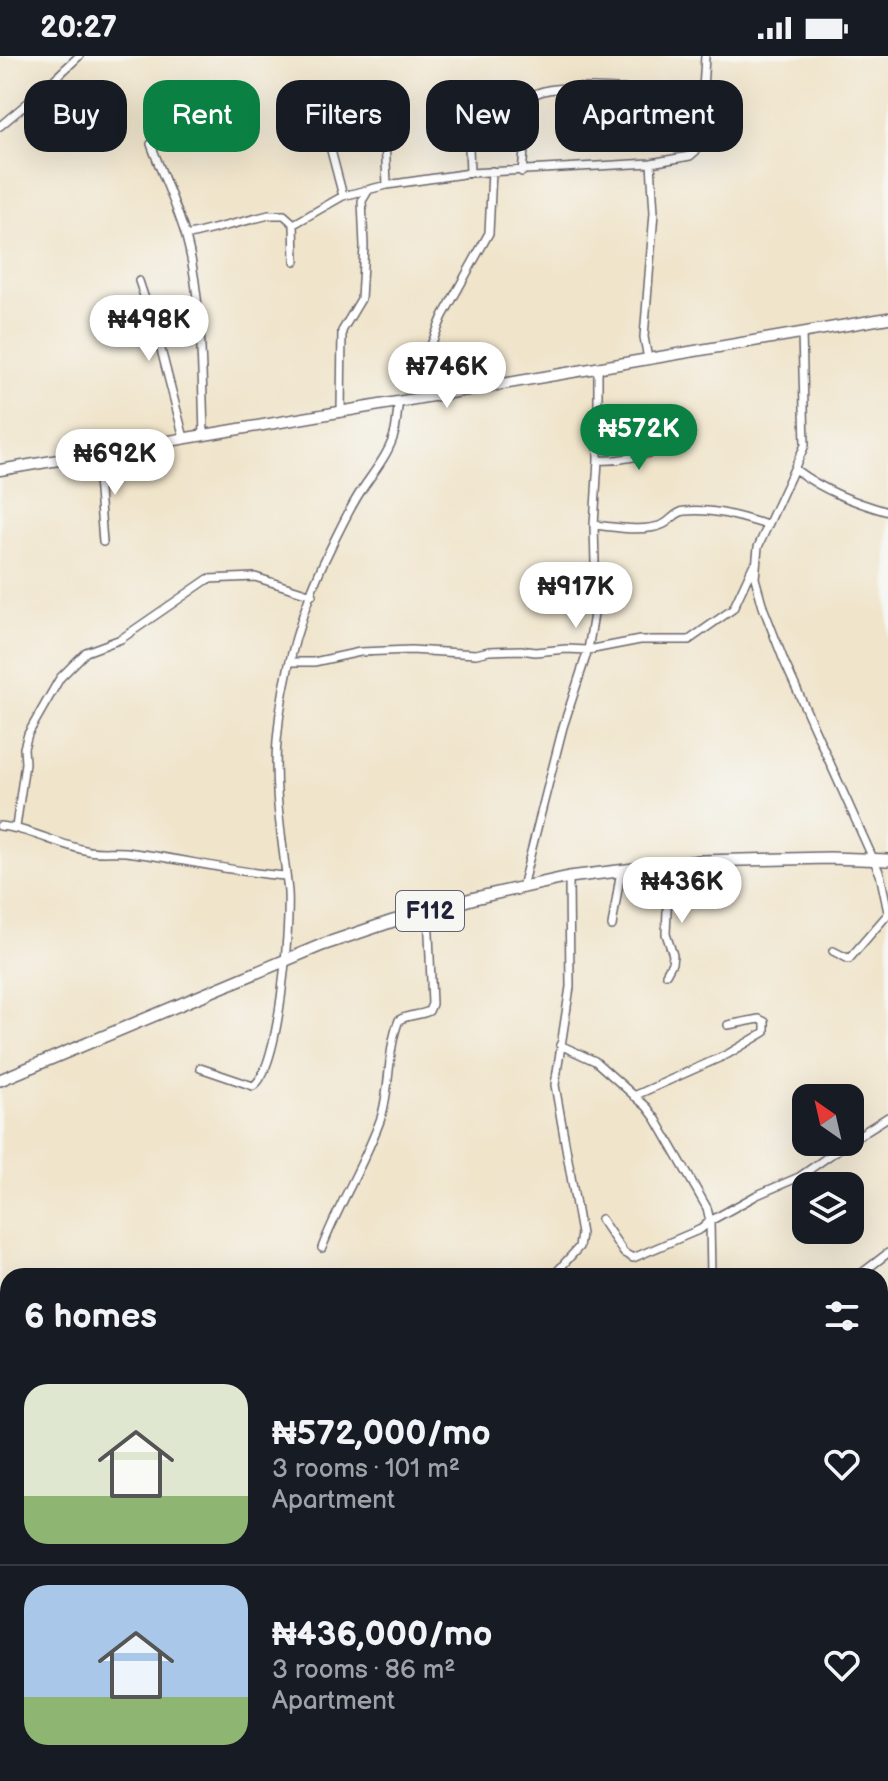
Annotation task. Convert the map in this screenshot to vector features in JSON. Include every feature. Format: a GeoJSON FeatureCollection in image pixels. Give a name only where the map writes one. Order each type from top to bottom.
{"type":"FeatureCollection","features":[{"type":"Feature","properties":{"kind":"main road"},"geometry":{"type":"LineString","coordinates":[[0,470],[888,318]]}},
{"type":"Feature","properties":{"kind":"main road","name":"F112"},"geometry":{"type":"LineString","coordinates":[[0,1080],[284,960],[356,933],[522,887],[569,877],[669,865],[767,859],[888,860]]}},
{"type":"Feature","properties":{"kind":"street"},"geometry":{"type":"LineString","coordinates":[[0,126],[79,56]]}},
{"type":"Feature","properties":{"kind":"street"},"geometry":{"type":"LineString","coordinates":[[294,224],[343,196],[387,185],[470,173],[651,163],[690,156],[697,150],[704,116],[705,56]]}},
{"type":"Feature","properties":{"kind":"street"},"geometry":{"type":"LineString","coordinates":[[522,172],[528,110],[535,94],[555,90]]}},
{"type":"Feature","properties":{"kind":"street"},"geometry":{"type":"LineString","coordinates":[[154,152],[186,236],[200,349],[204,435]]}},
{"type":"Feature","properties":{"kind":"street"},"geometry":{"type":"LineString","coordinates":[[331,152],[343,196]]}},
{"type":"Feature","properties":{"kind":"street"},"geometry":{"type":"LineString","coordinates":[[386,152],[387,185]]}},
{"type":"Feature","properties":{"kind":"street"},"geometry":{"type":"LineString","coordinates":[[469,152],[470,173]]}},
{"type":"Feature","properties":{"kind":"street"},"geometry":{"type":"LineString","coordinates":[[648,359],[644,337],[654,213],[651,163]]}},
{"type":"Feature","properties":{"kind":"street"},"geometry":{"type":"LineString","coordinates":[[426,397],[425,379],[431,345],[443,316],[489,233],[492,171]]}},
{"type":"Feature","properties":{"kind":"street"},"geometry":{"type":"LineString","coordinates":[[341,411],[342,331],[361,299],[364,246],[362,201],[368,191]]}},
{"type":"Feature","properties":{"kind":"street"},"geometry":{"type":"LineString","coordinates":[[186,236],[269,215],[284,215],[294,224],[295,261]]}},
{"type":"Feature","properties":{"kind":"street"},"geometry":{"type":"LineString","coordinates":[[139,281],[164,358],[184,438]]}},
{"type":"Feature","properties":{"kind":"street"},"geometry":{"type":"LineString","coordinates":[[292,662],[314,662],[360,652],[476,654],[499,650],[588,650],[640,640],[692,639],[733,609],[767,525],[796,470],[805,445],[802,333]]}},
{"type":"Feature","properties":{"kind":"street"},"geometry":{"type":"LineString","coordinates":[[522,887],[563,727],[588,650],[596,602],[594,525],[598,367]]}},
{"type":"Feature","properties":{"kind":"street"},"geometry":{"type":"LineString","coordinates":[[200,1068],[245,1085],[257,1084],[264,1071],[279,1018],[284,960],[288,894],[277,805],[277,740],[292,662],[312,595],[331,547],[389,448],[395,433],[399,401]]}},
{"type":"Feature","properties":{"kind":"street"},"geometry":{"type":"LineString","coordinates":[[598,460],[635,457],[677,445]]}},
{"type":"Feature","properties":{"kind":"street"},"geometry":{"type":"LineString","coordinates":[[96,453],[103,542]]}},
{"type":"Feature","properties":{"kind":"street"},"geometry":{"type":"LineString","coordinates":[[796,470],[815,484],[851,501],[888,512]]}},
{"type":"Feature","properties":{"kind":"street"},"geometry":{"type":"LineString","coordinates":[[594,525],[651,527],[663,525],[676,514],[688,511],[717,512],[767,525]]}},
{"type":"Feature","properties":{"kind":"street"},"geometry":{"type":"LineString","coordinates":[[755,561],[755,578],[778,648],[885,889],[888,913],[852,957],[849,959],[833,951]]}},
{"type":"Feature","properties":{"kind":"street"},"geometry":{"type":"LineString","coordinates":[[16,827],[28,734],[60,678],[86,652],[121,639],[208,579],[255,577],[312,595]]}},
{"type":"Feature","properties":{"kind":"street"},"geometry":{"type":"LineString","coordinates":[[0,826],[16,827],[92,852],[126,852],[253,874],[285,876]]}},
{"type":"Feature","properties":{"kind":"street"},"geometry":{"type":"LineString","coordinates":[[666,974],[673,955],[666,934],[669,865]]}},
{"type":"Feature","properties":{"kind":"street"},"geometry":{"type":"LineString","coordinates":[[612,926],[621,870]]}},
{"type":"Feature","properties":{"kind":"street"},"geometry":{"type":"LineString","coordinates":[[560,1268],[579,1247],[581,1234],[555,1085],[570,987],[569,877]]}},
{"type":"Feature","properties":{"kind":"street"},"geometry":{"type":"LineString","coordinates":[[322,1248],[359,1172],[382,1115],[399,1020],[406,1015],[429,1011],[432,1004],[428,911]]}},
{"type":"Feature","properties":{"kind":"street"},"geometry":{"type":"LineString","coordinates":[[634,1096],[728,1054],[765,1032],[766,1028],[765,1022],[759,1019],[728,1025]]}},
{"type":"Feature","properties":{"kind":"street"},"geometry":{"type":"LineString","coordinates":[[560,1045],[595,1061],[656,1119],[691,1177],[710,1221],[711,1268]]}},
{"type":"Feature","properties":{"kind":"street"},"geometry":{"type":"LineString","coordinates":[[864,1133],[888,1117]]}},
{"type":"Feature","properties":{"kind":"street"},"geometry":{"type":"LineString","coordinates":[[601,1219],[624,1253],[633,1258],[701,1229],[757,1195],[799,1177],[830,1156]]}},
{"type":"Feature","properties":{"kind":"street"},"geometry":{"type":"LineString","coordinates":[[868,1268],[888,1253]]}}]}
